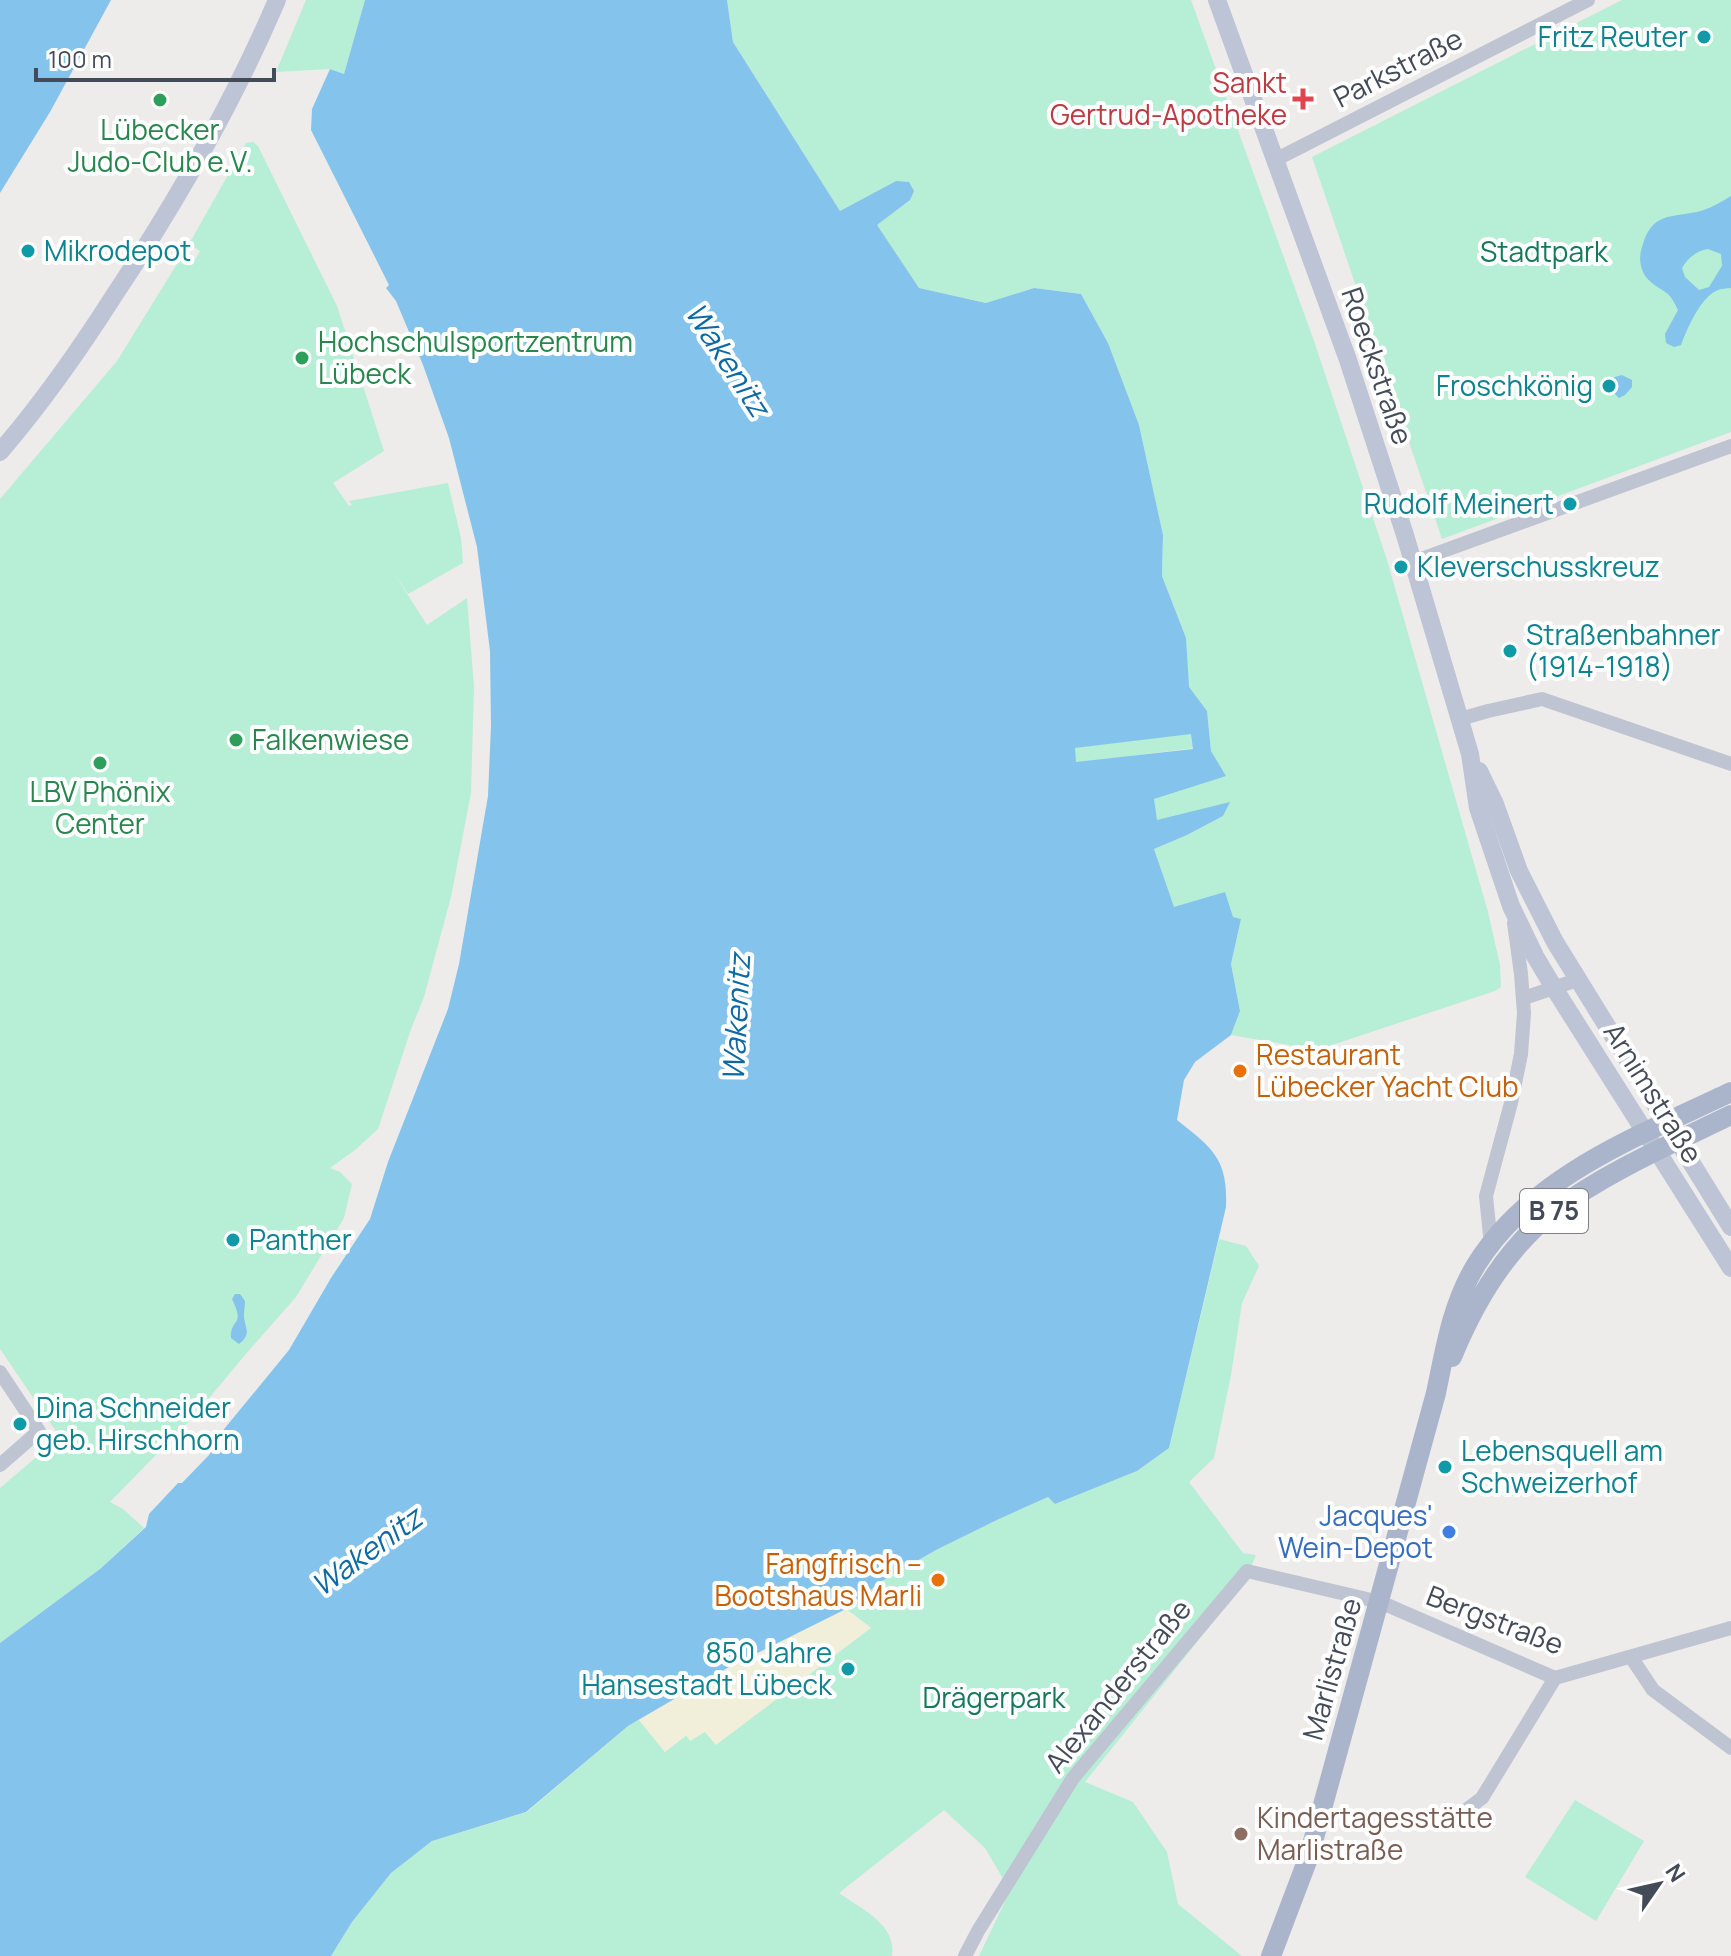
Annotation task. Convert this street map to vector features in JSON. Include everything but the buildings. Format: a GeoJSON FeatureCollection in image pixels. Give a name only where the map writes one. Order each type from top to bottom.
{"type":"FeatureCollection","features":[{"type":"Feature","properties":{"kind":"main road"},"geometry":{"type":"LineString","coordinates":[[0,452],[77,352],[149,242],[214,129],[259,43],[277,0]]}},
{"type":"Feature","properties":{"kind":"main road","name":"Roeckstraße"},"geometry":{"type":"LineString","coordinates":[[1217,0],[1348,360],[1460,719],[1470,754],[1478,808],[1511,906],[1554,988]]}},
{"type":"Feature","properties":{"kind":"main road","name":"Roeckstraße"},"geometry":{"type":"LineString","coordinates":[[1470,754],[1495,804],[1519,871],[1577,980]]}},
{"type":"Feature","properties":{"kind":"main road","name":"Arnimstraße"},"geometry":{"type":"LineString","coordinates":[[1577,980],[1731,1227]]}},
{"type":"Feature","properties":{"kind":"main road","name":"Arnimstraße"},"geometry":{"type":"LineString","coordinates":[[1554,988],[1731,1268]]}},
{"type":"Feature","properties":{"kind":"main road","name":"B 75"},"geometry":{"type":"LineString","coordinates":[[1470,1298],[1475,1266],[1512,1221],[1537,1198],[1614,1147],[1731,1092]]}},
{"type":"Feature","properties":{"kind":"main road","name":"B 75"},"geometry":{"type":"LineString","coordinates":[[1470,1298],[1551,1213],[1589,1187],[1731,1115]]}},
{"type":"Feature","properties":{"kind":"main road","name":"Marlistraße"},"geometry":{"type":"LineString","coordinates":[[1271,1956],[1309,1856],[1436,1393],[1459,1338],[1470,1298]]}},
{"type":"Feature","properties":{"kind":"street","name":"Parkstraße"},"geometry":{"type":"LineString","coordinates":[[1275,160],[1588,0]]}},
{"type":"Feature","properties":{"kind":"street"},"geometry":{"type":"LineString","coordinates":[[1413,562],[1731,446]]}},
{"type":"Feature","properties":{"kind":"street"},"geometry":{"type":"LineString","coordinates":[[1460,719],[1542,699],[1731,764]]}},
{"type":"Feature","properties":{"kind":"street","name":"Roeckstraße"},"geometry":{"type":"LineString","coordinates":[[1511,906],[1524,1005]]}},
{"type":"Feature","properties":{"kind":"street"},"geometry":{"type":"LineString","coordinates":[[1491,1245],[1486,1196],[1521,1054],[1524,1005],[1554,988],[1577,980]]}},
{"type":"Feature","properties":{"kind":"street"},"geometry":{"type":"LineString","coordinates":[[0,1372],[39,1431],[0,1465]]}},
{"type":"Feature","properties":{"kind":"street","name":"Alexanderstraße"},"geometry":{"type":"LineString","coordinates":[[965,1956],[1073,1778],[1247,1571],[1380,1602]]}},
{"type":"Feature","properties":{"kind":"street","name":"Bergstraße"},"geometry":{"type":"LineString","coordinates":[[1380,1602],[1555,1678],[1731,1628]]}},
{"type":"Feature","properties":{"kind":"street"},"geometry":{"type":"LineString","coordinates":[[1631,1657],[1653,1690],[1731,1748]]}},
{"type":"Feature","properties":{"kind":"street"},"geometry":{"type":"LineString","coordinates":[[1466,1810],[1482,1798],[1555,1678]]}},
{"type":"Feature","properties":{"kind":"green space"},"geometry":{"type":"Polygon","coordinates":[[[306,0],[365,0],[344,74],[330,69],[276,72],[306,0]]]}},
{"type":"Feature","properties":{"kind":"green space"},"geometry":{"type":"Polygon","coordinates":[[[727,0],[1191,0],[1314,341],[1387,560],[1488,912],[1500,965],[1501,987],[1317,1050],[1231,1035],[1240,1011],[1231,964],[1241,919],[1174,908],[1154,849],[1223,816],[1229,803],[1157,821],[1153,799],[1225,775],[1211,751],[1207,711],[1188,687],[1186,638],[1162,576],[1163,535],[1139,426],[1108,343],[1081,294],[1034,288],[987,303],[919,288],[876,225],[910,200],[896,181],[840,211],[733,42],[727,0]]]}},
{"type":"Feature","properties":{"kind":"green space","name":"Stadtpark"},"geometry":{"type":"Polygon","coordinates":[[[1622,0],[1731,0],[1731,432],[1442,539],[1312,157],[1622,0]]]}},
{"type":"Feature","properties":{"kind":"green space","name":"Falkenwiese"},"geometry":{"type":"Polygon","coordinates":[[[253,142],[258,146],[337,306],[384,451],[333,483],[349,506],[352,505],[349,501],[448,483],[461,538],[463,563],[408,594],[390,567],[427,625],[467,598],[474,687],[471,793],[451,897],[424,997],[378,1129],[330,1168],[340,1172],[352,1184],[344,1218],[296,1297],[195,1415],[110,1502],[144,1528],[100,1569],[0,1643],[0,1488],[60,1437],[0,1349],[0,499],[117,361],[180,259],[192,265],[200,251],[189,244],[246,143],[253,142]]]}},
{"type":"Feature","properties":{"kind":"green space"},"geometry":{"type":"Polygon","coordinates":[[[1192,733],[1194,748],[1076,763],[1074,748],[1192,733]]]}},
{"type":"Feature","properties":{"kind":"green space","name":"Drägerpark"},"geometry":{"type":"Polygon","coordinates":[[[1219,1239],[1246,1246],[1259,1266],[1242,1303],[1214,1458],[1189,1482],[1243,1553],[1256,1555],[1245,1582],[1085,1782],[1133,1802],[1167,1852],[1178,1904],[1242,1956],[979,1956],[1008,1895],[1002,1877],[985,1848],[944,1810],[839,1893],[883,1926],[892,1945],[892,1956],[331,1956],[352,1922],[391,1873],[432,1841],[527,1812],[639,1720],[665,1752],[687,1735],[705,1731],[715,1744],[870,1627],[846,1609],[882,1581],[936,1550],[1048,1497],[1055,1504],[1137,1471],[1169,1448],[1219,1239]]]}},
{"type":"Feature","properties":{"kind":"green space"},"geometry":{"type":"Polygon","coordinates":[[[1575,1800],[1644,1841],[1596,1921],[1525,1877],[1575,1800]]]}},
{"type":"Feature","properties":{"kind":"sand"},"geometry":{"type":"Polygon","coordinates":[[[846,1609],[871,1628],[716,1745],[705,1732],[690,1741],[686,1735],[665,1752],[639,1720],[729,1667],[846,1609]]]}},
{"type":"Feature","properties":{"kind":"water"},"geometry":{"type":"Polygon","coordinates":[[[0,0],[111,0],[50,112],[0,193],[0,0]]]}},
{"type":"Feature","properties":{"kind":"water","name":"Wakenitz"},"geometry":{"type":"Polygon","coordinates":[[[365,0],[727,0],[733,42],[840,211],[896,181],[909,182],[914,191],[910,200],[877,225],[919,288],[986,303],[1034,288],[1081,294],[1108,343],[1139,425],[1163,535],[1162,576],[1186,638],[1189,687],[1207,711],[1211,751],[1226,776],[1154,799],[1157,820],[1230,802],[1223,816],[1154,849],[1174,907],[1225,892],[1233,917],[1241,919],[1231,964],[1240,1011],[1231,1035],[1195,1062],[1184,1080],[1177,1120],[1208,1147],[1221,1165],[1226,1207],[1169,1448],[1137,1471],[1055,1504],[1048,1497],[936,1550],[882,1581],[846,1609],[729,1667],[628,1726],[526,1812],[432,1841],[391,1873],[352,1922],[331,1956],[0,1956],[0,1643],[100,1569],[146,1527],[149,1514],[210,1454],[211,1445],[289,1350],[370,1219],[388,1162],[448,1009],[459,964],[488,796],[490,651],[477,547],[449,438],[423,365],[396,301],[386,288],[389,285],[311,130],[312,109],[330,69],[344,74],[365,0]],[[1191,734],[1075,748],[1076,762],[1193,749],[1191,734]]]}},
{"type":"Feature","properties":{"kind":"water"},"geometry":{"type":"Polygon","coordinates":[[[1731,196],[1731,288],[1712,293],[1706,299],[1695,314],[1681,345],[1674,347],[1666,343],[1665,334],[1678,310],[1668,294],[1644,274],[1640,259],[1643,244],[1652,227],[1664,218],[1701,211],[1731,196]],[[1708,249],[1696,253],[1682,268],[1685,277],[1699,290],[1709,287],[1722,266],[1721,254],[1708,249]]]}},
{"type":"Feature","properties":{"kind":"water"},"geometry":{"type":"Polygon","coordinates":[[[1622,375],[1632,380],[1632,387],[1619,398],[1609,382],[1622,375]]]}},
{"type":"Feature","properties":{"kind":"water"},"geometry":{"type":"Polygon","coordinates":[[[235,1294],[240,1294],[245,1301],[247,1333],[239,1344],[231,1338],[231,1331],[238,1319],[232,1299],[235,1294]]]}},
{"type":"Feature","properties":{"kind":"place","name":"Fritz Reuter"},"geometry":{"type":"Point","coordinates":[1704,37]}},
{"type":"Feature","properties":{"kind":"place","name":"Sankt Gertrud-Apotheke"},"geometry":{"type":"Point","coordinates":[1303,99]}},
{"type":"Feature","properties":{"kind":"place","name":"Lübecker Judo-Club e.V."},"geometry":{"type":"Point","coordinates":[160,100]}},
{"type":"Feature","properties":{"kind":"place","name":"Mikrodepot"},"geometry":{"type":"Point","coordinates":[28,251]}},
{"type":"Feature","properties":{"kind":"place","name":"Hochschulsportzentrum Lübeck"},"geometry":{"type":"Point","coordinates":[302,358]}},
{"type":"Feature","properties":{"kind":"place","name":"Froschkönig"},"geometry":{"type":"Point","coordinates":[1609,386]}},
{"type":"Feature","properties":{"kind":"place","name":"Rudolf Meinert"},"geometry":{"type":"Point","coordinates":[1570,504]}},
{"type":"Feature","properties":{"kind":"place","name":"Kleverschusskreuz"},"geometry":{"type":"Point","coordinates":[1401,567]}},
{"type":"Feature","properties":{"kind":"place","name":"Straßenbahner (1914-1918)"},"geometry":{"type":"Point","coordinates":[1510,651]}},
{"type":"Feature","properties":{"kind":"place","name":"Falkenwiese"},"geometry":{"type":"Point","coordinates":[236,740]}},
{"type":"Feature","properties":{"kind":"place","name":"LBV Phönix Center"},"geometry":{"type":"Point","coordinates":[100,763]}},
{"type":"Feature","properties":{"kind":"place","name":"Restaurant Lübecker Yacht Club"},"geometry":{"type":"Point","coordinates":[1240,1071]}},
{"type":"Feature","properties":{"kind":"place","name":"Panther"},"geometry":{"type":"Point","coordinates":[233,1240]}},
{"type":"Feature","properties":{"kind":"place","name":"Dina Schneider geb. Hirschhorn"},"geometry":{"type":"Point","coordinates":[20,1424]}},
{"type":"Feature","properties":{"kind":"place","name":"Lebensquell am Schweizerhof"},"geometry":{"type":"Point","coordinates":[1445,1467]}},
{"type":"Feature","properties":{"kind":"place","name":"Jacques' Wein-Depot"},"geometry":{"type":"Point","coordinates":[1449,1532]}},
{"type":"Feature","properties":{"kind":"place","name":"Fangfrisch – Bootshaus Marli"},"geometry":{"type":"Point","coordinates":[938,1580]}},
{"type":"Feature","properties":{"kind":"place","name":"850 Jahre Hansestadt Lübeck"},"geometry":{"type":"Point","coordinates":[848,1669]}},
{"type":"Feature","properties":{"kind":"place","name":"Kindertagesstätte Marlistraße"},"geometry":{"type":"Point","coordinates":[1241,1834]}}]}
